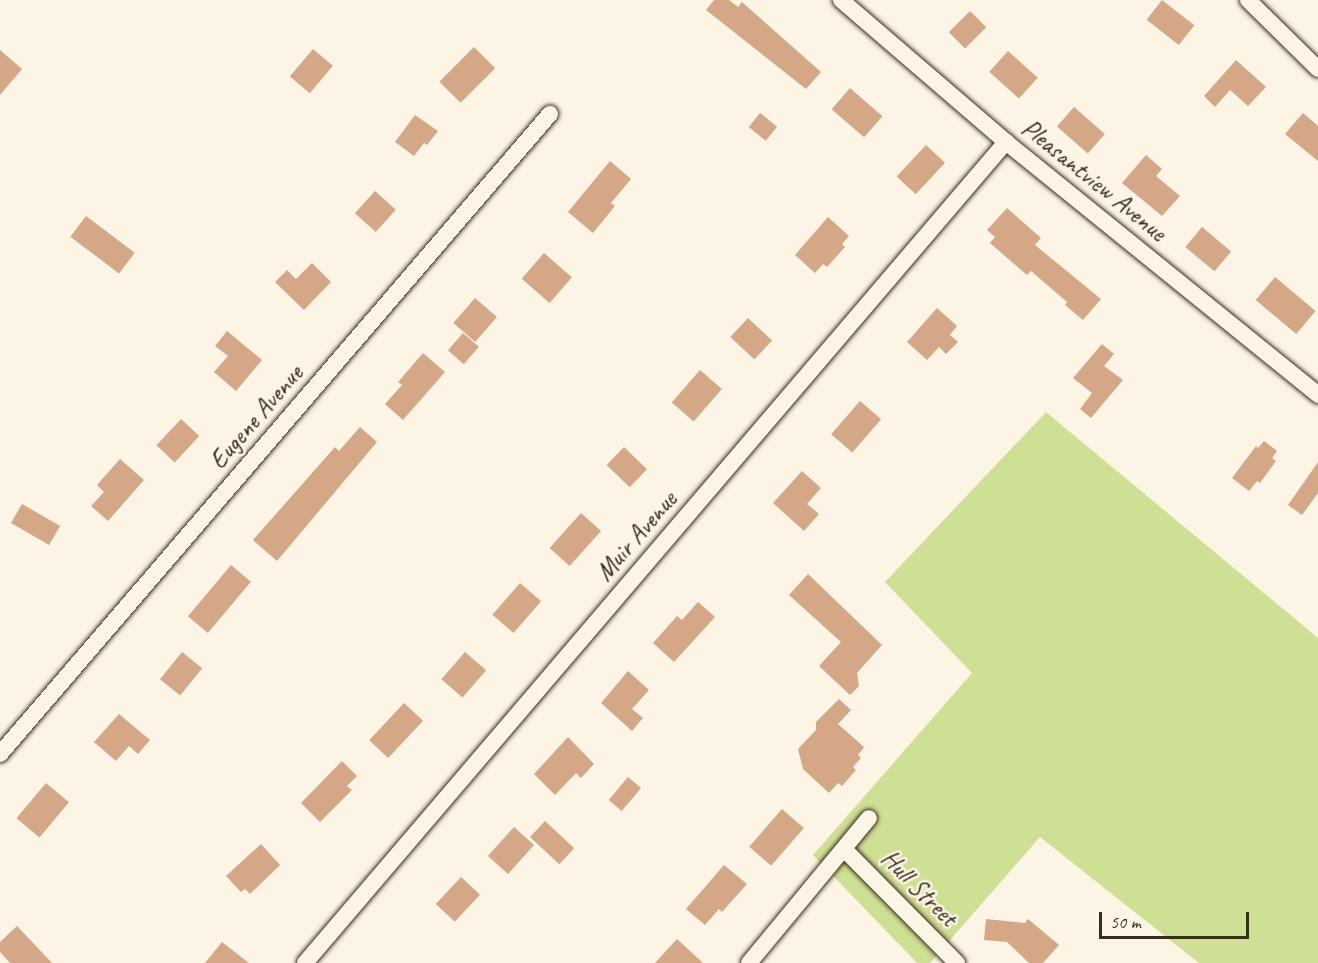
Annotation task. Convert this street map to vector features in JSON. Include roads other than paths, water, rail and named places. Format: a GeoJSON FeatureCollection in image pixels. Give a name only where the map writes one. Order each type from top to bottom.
{"type":"FeatureCollection","features":[{"type":"Feature","properties":{"kind":"street","name":"Pleasantview Avenue"},"geometry":{"type":"LineString","coordinates":[[841,0],[1006,142],[1318,395]]}},
{"type":"Feature","properties":{"kind":"street"},"geometry":{"type":"LineString","coordinates":[[1248,0],[1318,69]]}},
{"type":"Feature","properties":{"kind":"street","name":"Eugene Avenue"},"geometry":{"type":"LineString","coordinates":[[0,754],[550,114]]}},
{"type":"Feature","properties":{"kind":"street","name":"Muir Avenue"},"geometry":{"type":"LineString","coordinates":[[305,963],[1006,142]]}},
{"type":"Feature","properties":{"kind":"street","name":"Hull Street"},"geometry":{"type":"LineString","coordinates":[[749,963],[870,818]]}},
{"type":"Feature","properties":{"kind":"street","name":"Hull Street"},"geometry":{"type":"LineString","coordinates":[[844,849],[957,963]]}}]}
